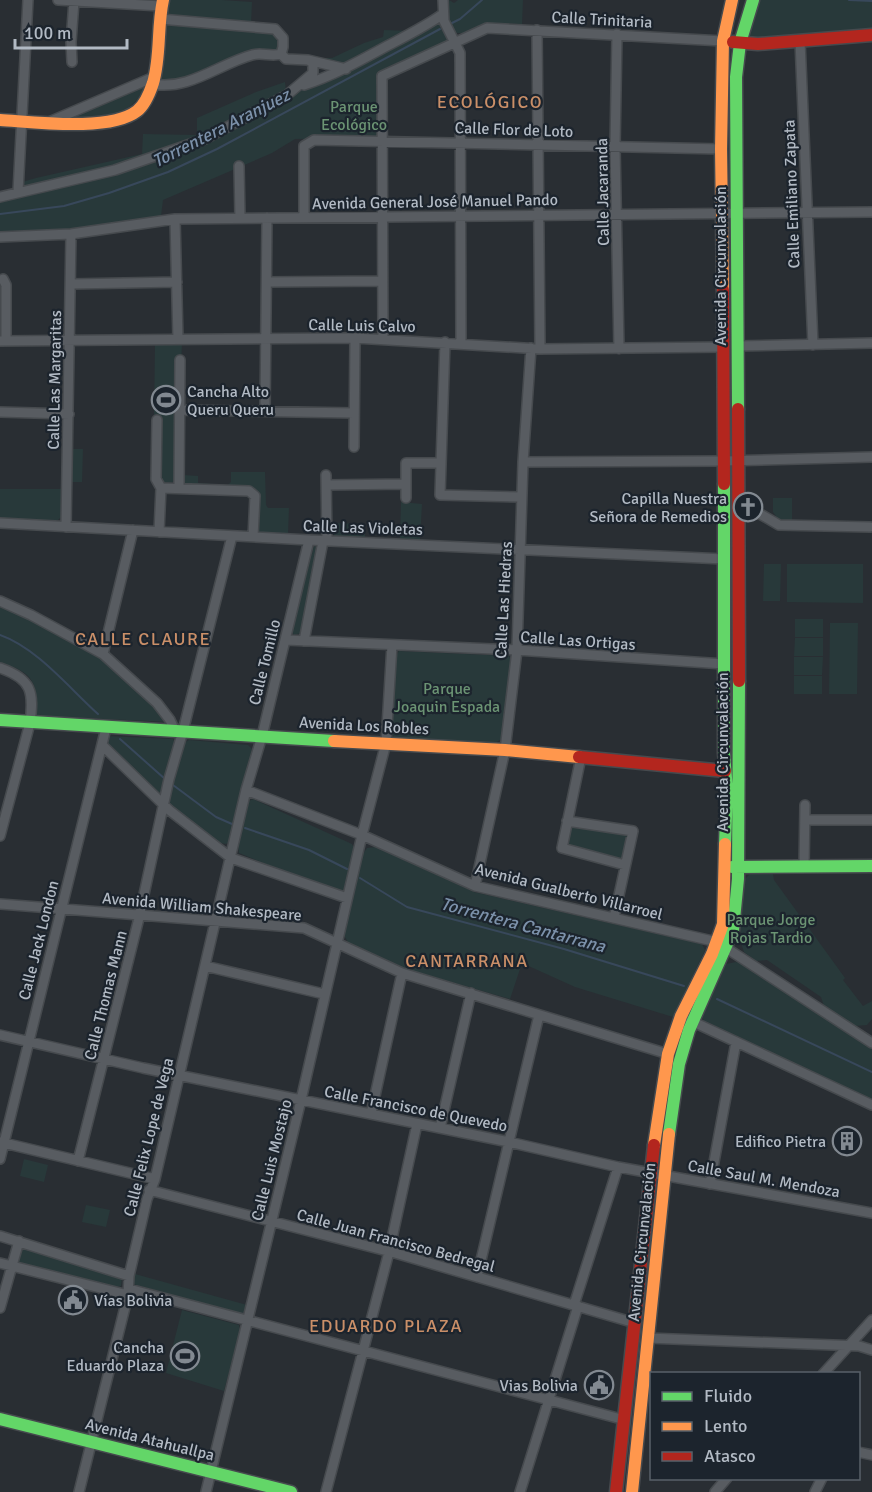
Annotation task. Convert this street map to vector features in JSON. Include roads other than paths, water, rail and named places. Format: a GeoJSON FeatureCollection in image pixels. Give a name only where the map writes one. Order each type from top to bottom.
{"type":"FeatureCollection","features":[{"type":"Feature","properties":{"kind":"main road","name":"Avenida Circunvalación"},"geometry":{"type":"LineString","coordinates":[[633,1492],[664,1175],[679,1064],[681,1052],[722,946],[727,790],[725,771],[721,149],[723,41],[732,0]]}},
{"type":"Feature","properties":{"kind":"main road","name":"Avenida Circunvalación"},"geometry":{"type":"LineString","coordinates":[[616,1492],[650,1172],[668,1054],[681,1016],[733,930],[738,867],[740,788],[736,76],[740,43],[753,0]]}},
{"type":"Feature","properties":{"kind":"main road"},"geometry":{"type":"LineString","coordinates":[[0,120],[94,124],[119,119],[136,112],[146,100],[154,80],[162,3]]}},
{"type":"Feature","properties":{"kind":"main road"},"geometry":{"type":"LineString","coordinates":[[723,41],[758,44],[872,35]]}},
{"type":"Feature","properties":{"kind":"main road","name":"Avenida Los Robles"},"geometry":{"type":"LineString","coordinates":[[0,720],[505,750],[725,771]]}},
{"type":"Feature","properties":{"kind":"main road"},"geometry":{"type":"LineString","coordinates":[[725,867],[872,866]]}},
{"type":"Feature","properties":{"kind":"main road","name":"Avenida Atahuallpa"},"geometry":{"type":"LineString","coordinates":[[0,1419],[291,1492]]}},
{"type":"Feature","properties":{"kind":"street"},"geometry":{"type":"LineString","coordinates":[[18,192],[28,0]]}},
{"type":"Feature","properties":{"kind":"street"},"geometry":{"type":"LineString","coordinates":[[58,0],[162,3]]}},
{"type":"Feature","properties":{"kind":"street"},"geometry":{"type":"LineString","coordinates":[[443,0],[444,21],[460,53],[461,344]]}},
{"type":"Feature","properties":{"kind":"street"},"geometry":{"type":"LineString","coordinates":[[72,62],[74,1]]}},
{"type":"Feature","properties":{"kind":"street"},"geometry":{"type":"LineString","coordinates":[[300,86],[328,78],[346,69],[419,30],[443,14]]}},
{"type":"Feature","properties":{"kind":"street"},"geometry":{"type":"LineString","coordinates":[[160,20],[274,29],[283,38],[280,54]]}},
{"type":"Feature","properties":{"kind":"street","name":"Calle Trinitaria"},"geometry":{"type":"LineString","coordinates":[[382,142],[382,76],[487,28],[723,41]]}},
{"type":"Feature","properties":{"kind":"street","name":"Calle Las Hiedras"},"geometry":{"type":"LineString","coordinates":[[474,886],[505,750],[517,650],[523,462],[535,348],[539,215],[537,30]]}},
{"type":"Feature","properties":{"kind":"street","name":"Calle Jacaranda"},"geometry":{"type":"LineString","coordinates":[[617,34],[615,147],[620,349]]}},
{"type":"Feature","properties":{"kind":"street","name":"Calle Emiliano Zapata"},"geometry":{"type":"LineString","coordinates":[[800,41],[813,345]]}},
{"type":"Feature","properties":{"kind":"street"},"geometry":{"type":"LineString","coordinates":[[48,122],[154,80],[172,86],[254,54],[280,54],[286,59],[308,60],[346,69]]}},
{"type":"Feature","properties":{"kind":"street"},"geometry":{"type":"LineString","coordinates":[[0,197],[115,170],[206,139],[300,86],[313,73],[313,63],[308,60]]}},
{"type":"Feature","properties":{"kind":"street","name":"Calle Flor de Loto"},"geometry":{"type":"LineString","coordinates":[[304,217],[303,152],[306,143],[314,140],[721,149]]}},
{"type":"Feature","properties":{"kind":"street"},"geometry":{"type":"LineString","coordinates":[[382,142],[383,339]]}},
{"type":"Feature","properties":{"kind":"street"},"geometry":{"type":"LineString","coordinates":[[239,166],[240,218]]}},
{"type":"Feature","properties":{"kind":"street","name":"Avenida General José Manuel Pando"},"geometry":{"type":"LineString","coordinates":[[0,237],[71,234],[175,219],[872,212]]}},
{"type":"Feature","properties":{"kind":"street"},"geometry":{"type":"LineString","coordinates":[[265,411],[267,218]]}},
{"type":"Feature","properties":{"kind":"street"},"geometry":{"type":"LineString","coordinates":[[175,219],[178,339]]}},
{"type":"Feature","properties":{"kind":"street","name":"Calle Las Margaritas"},"geometry":{"type":"LineString","coordinates":[[66,526],[71,340],[71,234]]}},
{"type":"Feature","properties":{"kind":"street"},"geometry":{"type":"LineString","coordinates":[[3,279],[6,285],[3,341]]}},
{"type":"Feature","properties":{"kind":"street"},"geometry":{"type":"LineString","coordinates":[[267,282],[382,280]]}},
{"type":"Feature","properties":{"kind":"street"},"geometry":{"type":"LineString","coordinates":[[71,284],[177,282]]}},
{"type":"Feature","properties":{"kind":"street"},"geometry":{"type":"LineString","coordinates":[[354,447],[355,338]]}},
{"type":"Feature","properties":{"kind":"street","name":"Calle Luis Calvo"},"geometry":{"type":"LineString","coordinates":[[3,341],[355,338],[535,348],[724,347]]}},
{"type":"Feature","properties":{"kind":"street"},"geometry":{"type":"LineString","coordinates":[[445,342],[440,495],[521,497]]}},
{"type":"Feature","properties":{"kind":"street"},"geometry":{"type":"LineString","coordinates":[[737,346],[872,343]]}},
{"type":"Feature","properties":{"kind":"street"},"geometry":{"type":"LineString","coordinates":[[179,488],[180,360]]}},
{"type":"Feature","properties":{"kind":"street"},"geometry":{"type":"LineString","coordinates":[[180,410],[354,413]]}},
{"type":"Feature","properties":{"kind":"street"},"geometry":{"type":"LineString","coordinates":[[0,412],[69,414]]}},
{"type":"Feature","properties":{"kind":"street"},"geometry":{"type":"LineString","coordinates":[[157,420],[156,479],[161,488],[159,532]]}},
{"type":"Feature","properties":{"kind":"street"},"geometry":{"type":"LineString","coordinates":[[523,462],[872,458]]}},
{"type":"Feature","properties":{"kind":"street"},"geometry":{"type":"LineString","coordinates":[[406,498],[406,463],[441,463]]}},
{"type":"Feature","properties":{"kind":"street","name":"Calle Tomillo"},"geometry":{"type":"LineString","coordinates":[[304,641],[325,541],[326,475]]}},
{"type":"Feature","properties":{"kind":"street"},"geometry":{"type":"LineString","coordinates":[[327,485],[406,484]]}},
{"type":"Feature","properties":{"kind":"street"},"geometry":{"type":"LineString","coordinates":[[161,488],[249,491],[255,496],[253,537]]}},
{"type":"Feature","properties":{"kind":"street"},"geometry":{"type":"LineString","coordinates":[[738,513],[760,514],[779,525],[870,527]]}},
{"type":"Feature","properties":{"kind":"street","name":"Calle Las Violetas"},"geometry":{"type":"LineString","coordinates":[[0,523],[325,541],[724,559]]}},
{"type":"Feature","properties":{"kind":"street"},"geometry":{"type":"LineString","coordinates":[[103,654],[133,530]]}},
{"type":"Feature","properties":{"kind":"street","name":"Calle Thomas Mann"},"geometry":{"type":"LineString","coordinates":[[78,1161],[139,916],[179,731],[232,536]]}},
{"type":"Feature","properties":{"kind":"street","name":"Calle Tomillo"},"geometry":{"type":"LineString","coordinates":[[246,790],[262,736],[309,540]]}},
{"type":"Feature","properties":{"kind":"street"},"geometry":{"type":"LineString","coordinates":[[0,601],[103,654],[157,703],[179,731]]}},
{"type":"Feature","properties":{"kind":"street","name":"Calle Las Ortigas"},"geometry":{"type":"LineString","coordinates":[[286,640],[517,650],[724,664]]}},
{"type":"Feature","properties":{"kind":"street","name":"Calle Luis Mostajo"},"geometry":{"type":"LineString","coordinates":[[206,1492],[301,1100],[362,835],[386,743],[393,645]]}},
{"type":"Feature","properties":{"kind":"street"},"geometry":{"type":"LineString","coordinates":[[0,668],[20,677],[27,683],[31,692],[32,705],[30,723],[0,836]]}},
{"type":"Feature","properties":{"kind":"street","name":"Calle Jack London"},"geometry":{"type":"LineString","coordinates":[[0,1159],[2,1142],[106,728]]}},
{"type":"Feature","properties":{"kind":"street"},"geometry":{"type":"LineString","coordinates":[[102,745],[163,804],[231,858],[347,898]]}},
{"type":"Feature","properties":{"kind":"street"},"geometry":{"type":"LineString","coordinates":[[581,757],[562,848],[625,865]]}},
{"type":"Feature","properties":{"kind":"street","name":"Avenida Gualberto Villarroel"},"geometry":{"type":"LineString","coordinates":[[246,790],[362,835],[474,886],[614,918],[722,946],[872,1044]]}},
{"type":"Feature","properties":{"kind":"street","name":"Calle Felix Lope de Vega"},"geometry":{"type":"LineString","coordinates":[[79,1492],[128,1292],[129,1276],[149,1190],[155,1179],[217,920],[246,790]]}},
{"type":"Feature","properties":{"kind":"street"},"geometry":{"type":"LineString","coordinates":[[804,867],[805,805]]}},
{"type":"Feature","properties":{"kind":"street"},"geometry":{"type":"LineString","coordinates":[[805,820],[872,820]]}},
{"type":"Feature","properties":{"kind":"street"},"geometry":{"type":"LineString","coordinates":[[567,821],[633,831],[614,918]]}},
{"type":"Feature","properties":{"kind":"street","name":"Avenida William Shakespeare"},"geometry":{"type":"LineString","coordinates":[[0,904],[304,928],[402,973],[668,1054]]}},
{"type":"Feature","properties":{"kind":"street"},"geometry":{"type":"LineString","coordinates":[[205,966],[324,994]]}},
{"type":"Feature","properties":{"kind":"street"},"geometry":{"type":"LineString","coordinates":[[371,1114],[402,973]]}},
{"type":"Feature","properties":{"kind":"street"},"geometry":{"type":"LineString","coordinates":[[440,1128],[471,993]]}},
{"type":"Feature","properties":{"kind":"street"},"geometry":{"type":"LineString","coordinates":[[477,1277],[539,1015]]}},
{"type":"Feature","properties":{"kind":"street"},"geometry":{"type":"LineString","coordinates":[[681,1016],[872,1105]]}},
{"type":"Feature","properties":{"kind":"street","name":"Calle Francisco de Quevedo"},"geometry":{"type":"LineString","coordinates":[[0,1035],[180,1075],[650,1172]]}},
{"type":"Feature","properties":{"kind":"street"},"geometry":{"type":"LineString","coordinates":[[710,1184],[735,1042]]}},
{"type":"Feature","properties":{"kind":"street"},"geometry":{"type":"LineString","coordinates":[[327,1492],[389,1252],[417,1124]]}},
{"type":"Feature","properties":{"kind":"street"},"geometry":{"type":"LineString","coordinates":[[2,1142],[155,1179]]}},
{"type":"Feature","properties":{"kind":"street"},"geometry":{"type":"LineString","coordinates":[[520,1492],[550,1400],[618,1167]]}},
{"type":"Feature","properties":{"kind":"street","name":"Calle Saul M. Mendoza"},"geometry":{"type":"LineString","coordinates":[[650,1172],[872,1213]]}},
{"type":"Feature","properties":{"kind":"street","name":"Calle Juan Francisco Bedregal"},"geometry":{"type":"LineString","coordinates":[[149,1190],[389,1252],[635,1323]]}},
{"type":"Feature","properties":{"kind":"street"},"geometry":{"type":"LineString","coordinates":[[0,1236],[129,1276]]}},
{"type":"Feature","properties":{"kind":"street"},"geometry":{"type":"LineString","coordinates":[[0,1308],[19,1241]]}},
{"type":"Feature","properties":{"kind":"street"},"geometry":{"type":"LineString","coordinates":[[0,1263],[128,1292],[363,1351],[625,1420]]}},
{"type":"Feature","properties":{"kind":"street"},"geometry":{"type":"LineString","coordinates":[[825,1372],[872,1320]]}},
{"type":"Feature","properties":{"kind":"street"},"geometry":{"type":"LineString","coordinates":[[648,1338],[849,1346],[872,1350]]}},
{"type":"Feature","properties":{"kind":"street"},"geometry":{"type":"LineString","coordinates":[[715,1492],[725,1480]]}},
{"type":"Feature","properties":{"kind":"waterway","name":"Torrentera Aranjuez"},"geometry":{"type":"LineString","coordinates":[[452,23],[482,0]]}},
{"type":"Feature","properties":{"kind":"waterway","name":"Torrentera Aranjuez"},"geometry":{"type":"LineString","coordinates":[[849,0],[872,1]]}},
{"type":"Feature","properties":{"kind":"waterway","name":"Torrentera Aranjuez"},"geometry":{"type":"LineString","coordinates":[[0,214],[64,206],[168,172],[217,149],[440,29]]}},
{"type":"Feature","properties":{"kind":"waterway","name":"Torrentera Cantarrana"},"geometry":{"type":"LineString","coordinates":[[0,635],[14,641],[40,659],[98,714]]}},
{"type":"Feature","properties":{"kind":"waterway","name":"Torrentera Cantarrana"},"geometry":{"type":"LineString","coordinates":[[120,739],[165,779]]}},
{"type":"Feature","properties":{"kind":"waterway","name":"Torrentera Cantarrana"},"geometry":{"type":"LineString","coordinates":[[173,785],[216,817],[232,824]]}},
{"type":"Feature","properties":{"kind":"waterway","name":"Torrentera Cantarrana"},"geometry":{"type":"LineString","coordinates":[[245,828],[309,850],[347,869]]}},
{"type":"Feature","properties":{"kind":"waterway","name":"Torrentera Cantarrana"},"geometry":{"type":"LineString","coordinates":[[360,878],[407,907],[564,949],[684,986]]}},
{"type":"Feature","properties":{"kind":"waterway","name":"Torrentera Cantarrana"},"geometry":{"type":"LineString","coordinates":[[717,999],[872,1072]]}},
{"type":"Feature","properties":{"kind":"place","name":"Cancha Alto Queru Queru"},"geometry":{"type":"Point","coordinates":[166,400]}},
{"type":"Feature","properties":{"kind":"place","name":"Capilla Nuestra Señora de Remedios"},"geometry":{"type":"Point","coordinates":[748,507]}},
{"type":"Feature","properties":{"kind":"place","name":"Edifico Pietra"},"geometry":{"type":"Point","coordinates":[847,1141]}},
{"type":"Feature","properties":{"kind":"place","name":"Vías Bolivia"},"geometry":{"type":"Point","coordinates":[73,1300]}},
{"type":"Feature","properties":{"kind":"place","name":"Cancha Eduardo Plaza"},"geometry":{"type":"Point","coordinates":[185,1356]}},
{"type":"Feature","properties":{"kind":"place","name":"Vias Bolivia"},"geometry":{"type":"Point","coordinates":[599,1385]}},
{"type":"Feature","properties":{"kind":"district","name":"ECOLÓGICO"},"geometry":{"type":"Point","coordinates":[490,102]}},
{"type":"Feature","properties":{"kind":"district","name":"CALLE CLAURE"},"geometry":{"type":"Point","coordinates":[143,639]}},
{"type":"Feature","properties":{"kind":"district","name":"CANTARRANA"},"geometry":{"type":"Point","coordinates":[467,961]}},
{"type":"Feature","properties":{"kind":"district","name":"EDUARDO PLAZA"},"geometry":{"type":"Point","coordinates":[386,1326]}},
{"type":"Feature","properties":{"kind":"park label","name":"Parque Ecológico"},"geometry":{"type":"Point","coordinates":[354,115]}},
{"type":"Feature","properties":{"kind":"park label","name":"Parque Joaquin Espada"},"geometry":{"type":"Point","coordinates":[447,697]}},
{"type":"Feature","properties":{"kind":"park label","name":"Parque Jorge Rojas Tardio"},"geometry":{"type":"Point","coordinates":[771,928]}}]}
